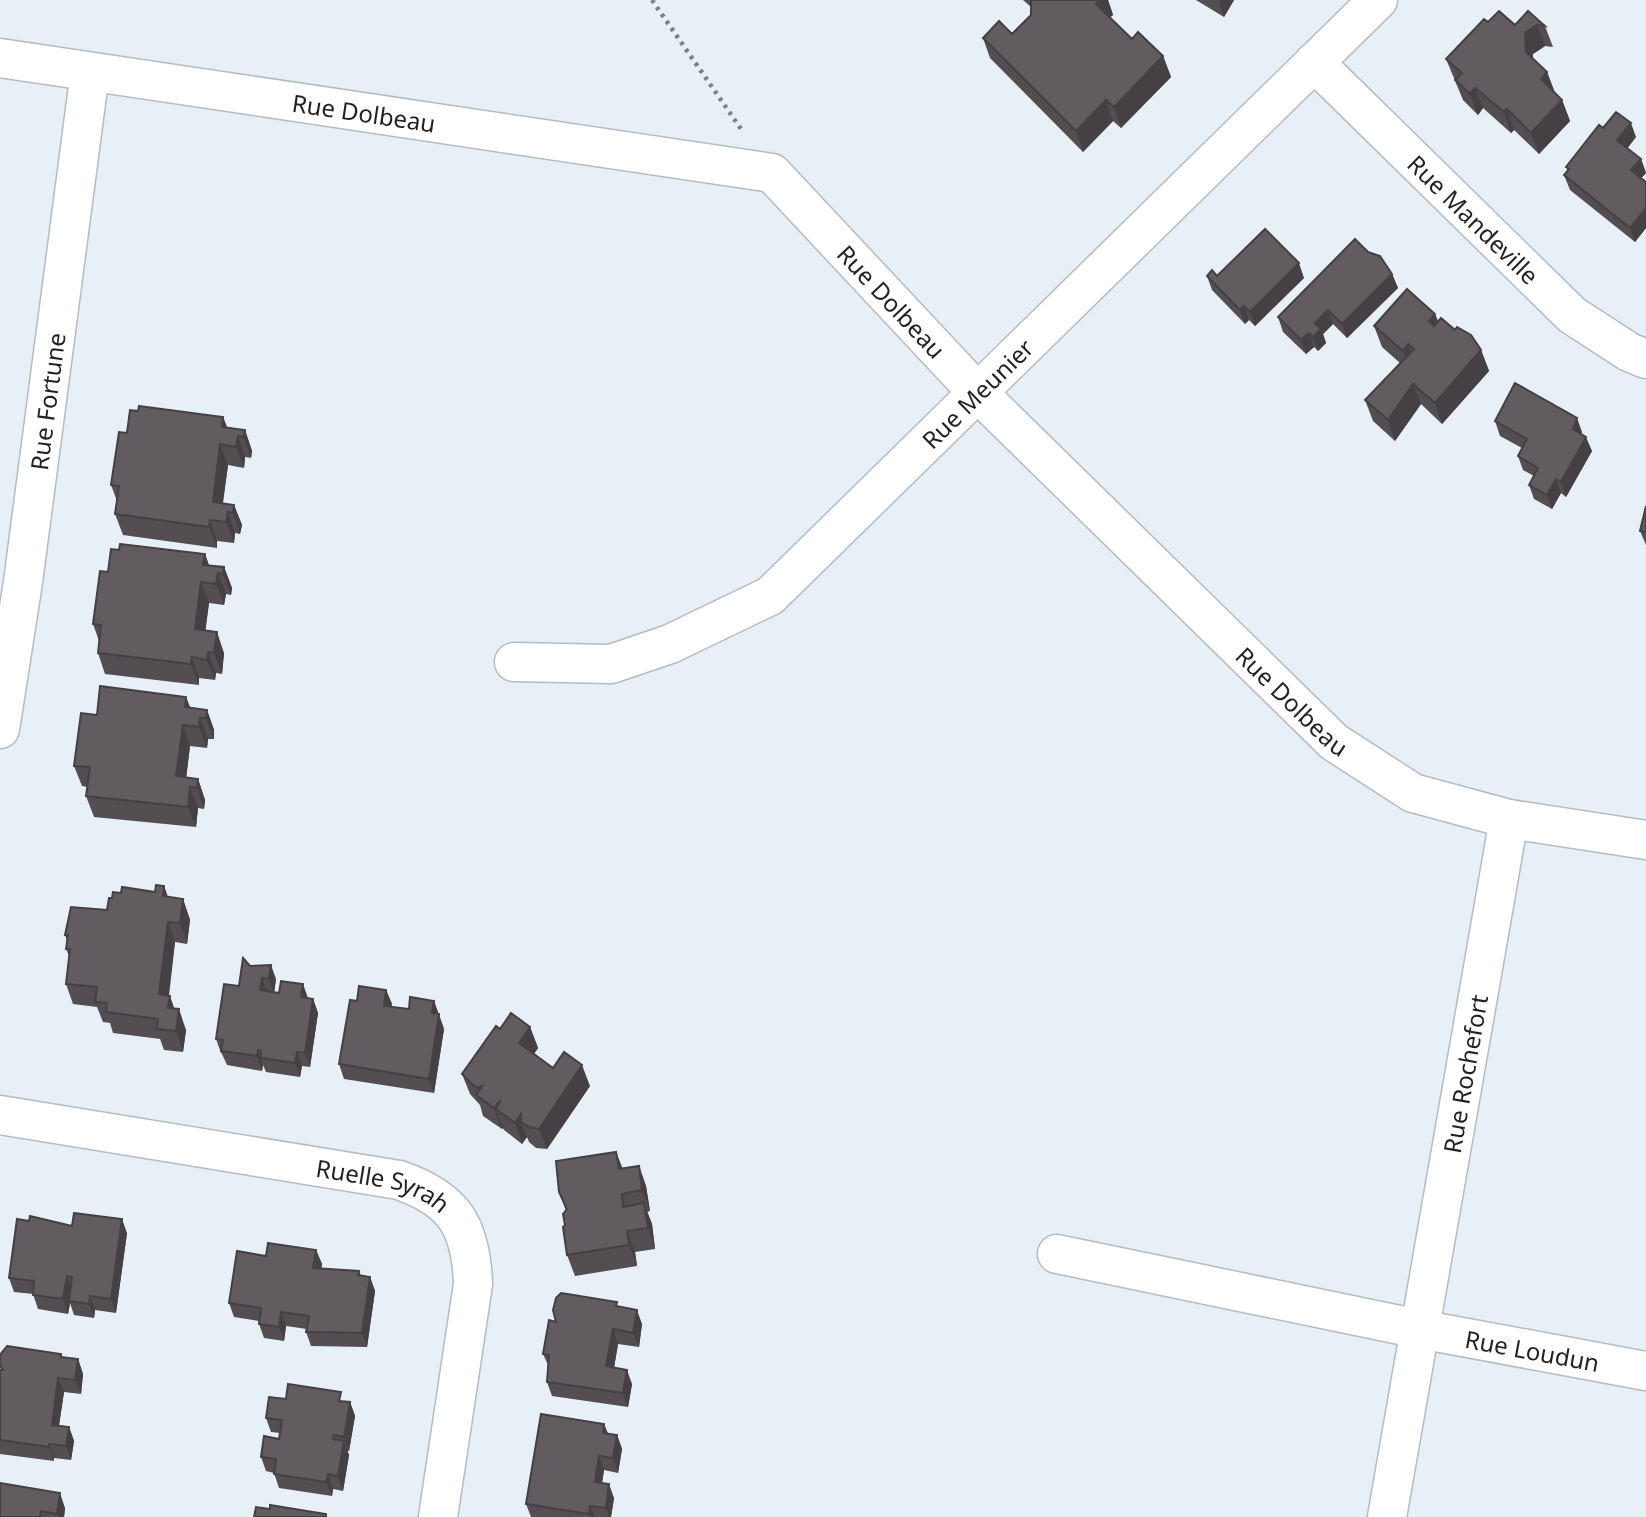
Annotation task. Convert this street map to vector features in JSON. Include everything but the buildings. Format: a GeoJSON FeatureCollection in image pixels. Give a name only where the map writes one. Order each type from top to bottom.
{"type":"FeatureCollection","features":[{"type":"Feature","properties":{"kind":"street","name":"Rue Meunier"},"geometry":{"type":"LineString","coordinates":[[514,662],[611,664],[670,644],[770,596],[1378,0]]}},
{"type":"Feature","properties":{"kind":"street","name":"Rue Dolbeau"},"geometry":{"type":"LineString","coordinates":[[0,58],[772,173],[977,392],[1334,742],[1413,793],[1509,819],[1646,840]]}},
{"type":"Feature","properties":{"kind":"street","name":"Rue Mandeville"},"geometry":{"type":"LineString","coordinates":[[1314,62],[1572,315],[1629,352],[1646,359]]}},
{"type":"Feature","properties":{"kind":"street","name":"Rue Fortune"},"geometry":{"type":"LineString","coordinates":[[0,730],[12,580],[90,72]]}},
{"type":"Feature","properties":{"kind":"street","name":"Rue Rochefort"},"geometry":{"type":"LineString","coordinates":[[1387,1517],[1509,819]]}},
{"type":"Feature","properties":{"kind":"street","name":"Ruelle Syrah"},"geometry":{"type":"LineString","coordinates":[[0,1115],[399,1180],[422,1188],[442,1201],[466,1234],[472,1256],[473,1284],[438,1517]]}},
{"type":"Feature","properties":{"kind":"street"},"geometry":{"type":"LineString","coordinates":[[1057,1254],[1419,1329]]}},
{"type":"Feature","properties":{"kind":"street","name":"Rue Loudun"},"geometry":{"type":"LineString","coordinates":[[1419,1329],[1646,1371]]}},
{"type":"Feature","properties":{"kind":"path"},"geometry":{"type":"LineString","coordinates":[[652,0],[772,173]]}}]}
